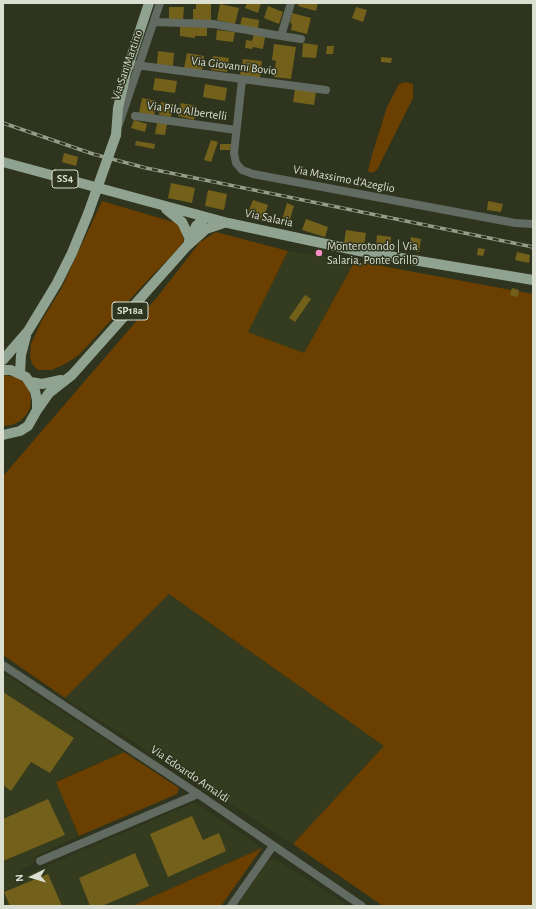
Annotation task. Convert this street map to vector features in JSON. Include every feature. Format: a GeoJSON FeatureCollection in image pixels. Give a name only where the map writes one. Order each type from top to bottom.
{"type":"FeatureCollection","features":[{"type":"Feature","properties":{"kind":"main road"},"geometry":{"type":"LineString","coordinates":[[3,360],[28,331],[65,268],[88,214],[116,134],[120,100],[128,64],[149,3]]}},
{"type":"Feature","properties":{"kind":"main road","name":"Via Salaria"},"geometry":{"type":"LineString","coordinates":[[3,162],[228,223],[359,251],[533,280]]}},
{"type":"Feature","properties":{"kind":"main road"},"geometry":{"type":"LineString","coordinates":[[161,205],[182,222],[189,243]]}},
{"type":"Feature","properties":{"kind":"main road"},"geometry":{"type":"LineString","coordinates":[[189,243],[196,226],[206,217]]}},
{"type":"Feature","properties":{"kind":"main road"},"geometry":{"type":"LineString","coordinates":[[206,217],[206,228]]}},
{"type":"Feature","properties":{"kind":"main road"},"geometry":{"type":"LineString","coordinates":[[189,243],[206,228],[228,223]]}},
{"type":"Feature","properties":{"kind":"main road","name":"SP18a"},"geometry":{"type":"LineString","coordinates":[[37,410],[49,393],[72,375],[189,243]]}},
{"type":"Feature","properties":{"kind":"main road"},"geometry":{"type":"LineString","coordinates":[[20,374],[21,355],[28,331]]}},
{"type":"Feature","properties":{"kind":"main road"},"geometry":{"type":"LineString","coordinates":[[3,370],[20,374],[30,382],[38,400],[37,410],[28,426],[7,434],[3,442]]}},
{"type":"Feature","properties":{"kind":"main road","name":"SP18a"},"geometry":{"type":"LineString","coordinates":[[30,382],[47,384],[72,375]]}},
{"type":"Feature","properties":{"kind":"street","name":"Via San Martino"},"geometry":{"type":"LineString","coordinates":[[116,134],[160,3]]}},
{"type":"Feature","properties":{"kind":"street"},"geometry":{"type":"LineString","coordinates":[[281,36],[291,3]]}},
{"type":"Feature","properties":{"kind":"street"},"geometry":{"type":"LineString","coordinates":[[154,22],[214,24],[300,40]]}},
{"type":"Feature","properties":{"kind":"street","name":"Via Giovanni Bovio"},"geometry":{"type":"LineString","coordinates":[[128,64],[326,90]]}},
{"type":"Feature","properties":{"kind":"street","name":"Via Massimo d'Azeglio"},"geometry":{"type":"LineString","coordinates":[[242,80],[236,130],[235,160],[239,167],[249,173],[515,223],[533,224]]}},
{"type":"Feature","properties":{"kind":"street","name":"Via Pilo Albertelli"},"geometry":{"type":"LineString","coordinates":[[135,116],[236,130]]}},
{"type":"Feature","properties":{"kind":"street","name":"Via Edoardo Amaldi"},"geometry":{"type":"LineString","coordinates":[[3,665],[198,794],[362,906]]}},
{"type":"Feature","properties":{"kind":"street"},"geometry":{"type":"LineString","coordinates":[[40,861],[198,794]]}},
{"type":"Feature","properties":{"kind":"street"},"geometry":{"type":"LineString","coordinates":[[231,906],[273,846]]}},
{"type":"Feature","properties":{"kind":"shaded area"},"geometry":{"type":"Polygon","coordinates":[[[405,82],[413,84],[413,98],[377,170],[372,173],[368,171],[387,107],[399,84],[405,82]]]}},
{"type":"Feature","properties":{"kind":"shaded area"},"geometry":{"type":"Polygon","coordinates":[[[102,201],[180,224],[184,241],[80,354],[67,363],[52,370],[38,370],[33,365],[30,358],[31,344],[42,320],[61,289],[102,201]]]}},
{"type":"Feature","properties":{"kind":"shaded area"},"geometry":{"type":"Polygon","coordinates":[[[216,232],[288,251],[248,332],[304,353],[355,261],[533,294],[533,906],[383,906],[293,844],[384,746],[169,594],[65,698],[3,655],[3,476],[158,296],[200,242],[216,232]]]}},
{"type":"Feature","properties":{"kind":"shaded area"},"geometry":{"type":"Polygon","coordinates":[[[288,251],[355,261],[304,353],[248,332],[288,251]]]}},
{"type":"Feature","properties":{"kind":"shaded area"},"geometry":{"type":"Polygon","coordinates":[[[3,375],[18,377],[25,383],[29,390],[31,399],[30,408],[20,421],[12,425],[3,426],[3,375]]]}},
{"type":"Feature","properties":{"kind":"shaded area"},"geometry":{"type":"Polygon","coordinates":[[[169,594],[384,746],[293,844],[65,698],[169,594]]]}},
{"type":"Feature","properties":{"kind":"shaded area"},"geometry":{"type":"Polygon","coordinates":[[[3,673],[124,752],[56,781],[79,836],[35,857],[33,864],[19,871],[21,877],[195,802],[262,848],[132,906],[3,906],[3,673]]]}},
{"type":"Feature","properties":{"kind":"shaded area"},"geometry":{"type":"Polygon","coordinates":[[[124,752],[179,788],[177,794],[79,836],[56,782],[124,752]]]}},
{"type":"Feature","properties":{"kind":"shaded area"},"geometry":{"type":"Polygon","coordinates":[[[262,848],[221,906],[132,906],[163,892],[262,848]]]}},
{"type":"Feature","properties":{"kind":"shaded area"},"geometry":{"type":"Polygon","coordinates":[[[275,859],[349,906],[236,906],[268,861],[275,859]]]}},
{"type":"Feature","properties":{"kind":"building"},"geometry":{"type":"Polygon","coordinates":[[[196,3],[211,3],[211,20],[193,20],[193,9],[196,9],[196,3]]]}},
{"type":"Feature","properties":{"kind":"building"},"geometry":{"type":"Polygon","coordinates":[[[247,3],[261,3],[258,13],[245,8],[247,3]]]}},
{"type":"Feature","properties":{"kind":"building"},"geometry":{"type":"Polygon","coordinates":[[[299,3],[318,3],[316,11],[298,6],[299,3]]]}},
{"type":"Feature","properties":{"kind":"building"},"geometry":{"type":"Polygon","coordinates":[[[220,4],[239,8],[235,24],[217,20],[220,4]]]}},
{"type":"Feature","properties":{"kind":"building"},"geometry":{"type":"Polygon","coordinates":[[[268,6],[283,12],[279,24],[264,18],[268,6]]]}},
{"type":"Feature","properties":{"kind":"building"},"geometry":{"type":"Polygon","coordinates":[[[169,7],[184,7],[183,20],[169,19],[169,7]]]}},
{"type":"Feature","properties":{"kind":"building"},"geometry":{"type":"Polygon","coordinates":[[[356,7],[367,10],[363,22],[352,18],[356,7]]]}},
{"type":"Feature","properties":{"kind":"building"},"geometry":{"type":"Polygon","coordinates":[[[292,13],[311,18],[307,34],[291,30],[292,24],[290,23],[292,13]]]}},
{"type":"Feature","properties":{"kind":"building"},"geometry":{"type":"Polygon","coordinates":[[[242,17],[259,20],[258,29],[240,26],[242,17]]]}},
{"type":"Feature","properties":{"kind":"building"},"geometry":{"type":"Polygon","coordinates":[[[180,27],[207,27],[207,36],[195,36],[195,38],[180,36],[180,27]]]}},
{"type":"Feature","properties":{"kind":"building"},"geometry":{"type":"Polygon","coordinates":[[[217,30],[235,32],[233,42],[216,40],[217,30]]]}},
{"type":"Feature","properties":{"kind":"building"},"geometry":{"type":"Polygon","coordinates":[[[254,34],[265,37],[263,49],[253,47],[252,49],[245,48],[246,40],[252,41],[254,34]]]}},
{"type":"Feature","properties":{"kind":"building"},"geometry":{"type":"Polygon","coordinates":[[[303,43],[318,45],[316,58],[302,57],[303,43]]]}},
{"type":"Feature","properties":{"kind":"building"},"geometry":{"type":"Polygon","coordinates":[[[274,44],[296,47],[291,79],[274,77],[276,61],[272,60],[274,44]]]}},
{"type":"Feature","properties":{"kind":"building"},"geometry":{"type":"Polygon","coordinates":[[[327,46],[334,46],[333,54],[326,54],[327,46]]]}},
{"type":"Feature","properties":{"kind":"building"},"geometry":{"type":"Polygon","coordinates":[[[158,51],[174,53],[173,66],[157,64],[158,51]]]}},
{"type":"Feature","properties":{"kind":"building"},"geometry":{"type":"Polygon","coordinates":[[[187,53],[204,56],[202,71],[184,68],[187,53]]]}},
{"type":"Feature","properties":{"kind":"building"},"geometry":{"type":"Polygon","coordinates":[[[213,56],[229,58],[227,72],[211,70],[213,56]]]}},
{"type":"Feature","properties":{"kind":"building"},"geometry":{"type":"Polygon","coordinates":[[[381,57],[392,58],[391,63],[381,62],[381,57]]]}},
{"type":"Feature","properties":{"kind":"building"},"geometry":{"type":"Polygon","coordinates":[[[243,59],[262,61],[260,78],[240,75],[243,59]]]}},
{"type":"Feature","properties":{"kind":"building"},"geometry":{"type":"Polygon","coordinates":[[[155,78],[177,81],[175,93],[153,90],[155,78]]]}},
{"type":"Feature","properties":{"kind":"building"},"geometry":{"type":"Polygon","coordinates":[[[205,84],[227,88],[225,101],[203,97],[205,84]]]}},
{"type":"Feature","properties":{"kind":"building"},"geometry":{"type":"Polygon","coordinates":[[[295,89],[316,92],[314,105],[293,102],[295,89]]]}},
{"type":"Feature","properties":{"kind":"building"},"geometry":{"type":"Polygon","coordinates":[[[142,98],[157,101],[154,116],[139,113],[142,98]]]}},
{"type":"Feature","properties":{"kind":"building"},"geometry":{"type":"Polygon","coordinates":[[[161,102],[174,104],[171,117],[159,115],[161,102]]]}},
{"type":"Feature","properties":{"kind":"building"},"geometry":{"type":"Polygon","coordinates":[[[181,103],[197,106],[194,120],[178,116],[181,103]]]}},
{"type":"Feature","properties":{"kind":"building"},"geometry":{"type":"Polygon","coordinates":[[[134,120],[147,124],[145,132],[131,128],[134,120]]]}},
{"type":"Feature","properties":{"kind":"building"},"geometry":{"type":"Polygon","coordinates":[[[157,123],[167,124],[165,135],[155,134],[157,123]]]}},
{"type":"Feature","properties":{"kind":"building"},"geometry":{"type":"Polygon","coordinates":[[[211,140],[218,142],[211,162],[204,160],[211,140]]]}},
{"type":"Feature","properties":{"kind":"building"},"geometry":{"type":"Polygon","coordinates":[[[136,141],[155,144],[154,149],[135,145],[136,141]]]}},
{"type":"Feature","properties":{"kind":"building"},"geometry":{"type":"Polygon","coordinates":[[[220,144],[231,144],[230,150],[220,150],[220,144]]]}},
{"type":"Feature","properties":{"kind":"building"},"geometry":{"type":"Polygon","coordinates":[[[64,153],[78,157],[76,166],[62,162],[64,153]]]}},
{"type":"Feature","properties":{"kind":"building"},"geometry":{"type":"Polygon","coordinates":[[[171,183],[195,188],[192,203],[168,198],[171,183]]]}},
{"type":"Feature","properties":{"kind":"building"},"geometry":{"type":"Polygon","coordinates":[[[208,190],[227,194],[224,210],[205,206],[208,190]]]}},
{"type":"Feature","properties":{"kind":"building"},"geometry":{"type":"Polygon","coordinates":[[[253,200],[268,205],[263,220],[247,215],[253,200]]]}},
{"type":"Feature","properties":{"kind":"building"},"geometry":{"type":"Polygon","coordinates":[[[488,201],[503,204],[501,212],[487,210],[488,201]]]}},
{"type":"Feature","properties":{"kind":"building"},"geometry":{"type":"Polygon","coordinates":[[[287,203],[294,206],[288,226],[281,223],[287,203]]]}},
{"type":"Feature","properties":{"kind":"building"},"geometry":{"type":"Polygon","coordinates":[[[306,219],[328,227],[325,237],[302,230],[306,219]]]}},
{"type":"Feature","properties":{"kind":"building"},"geometry":{"type":"Polygon","coordinates":[[[346,230],[366,233],[364,246],[344,243],[346,230]]]}},
{"type":"Feature","properties":{"kind":"building"},"geometry":{"type":"Polygon","coordinates":[[[377,235],[391,237],[390,247],[376,246],[377,235]]]}},
{"type":"Feature","properties":{"kind":"building"},"geometry":{"type":"Polygon","coordinates":[[[411,237],[421,239],[419,252],[409,250],[411,237]]]}},
{"type":"Feature","properties":{"kind":"building"},"geometry":{"type":"Polygon","coordinates":[[[478,248],[485,249],[483,256],[477,255],[478,248]]]}},
{"type":"Feature","properties":{"kind":"building"},"geometry":{"type":"Polygon","coordinates":[[[517,252],[530,255],[529,263],[515,260],[517,252]]]}},
{"type":"Feature","properties":{"kind":"building"},"geometry":{"type":"Polygon","coordinates":[[[512,288],[519,290],[518,297],[510,295],[512,288]]]}},
{"type":"Feature","properties":{"kind":"building"},"geometry":{"type":"Polygon","coordinates":[[[305,295],[311,299],[295,322],[289,318],[305,295]]]}},
{"type":"Feature","properties":{"kind":"building"},"geometry":{"type":"Polygon","coordinates":[[[3,692],[74,738],[50,773],[31,762],[11,791],[3,785],[3,692]]]}},
{"type":"Feature","properties":{"kind":"building"},"geometry":{"type":"Polygon","coordinates":[[[48,799],[65,835],[3,861],[3,819],[48,799]]]}},
{"type":"Feature","properties":{"kind":"building"},"geometry":{"type":"Polygon","coordinates":[[[192,816],[203,840],[219,833],[226,851],[168,877],[150,834],[192,816]]]}},
{"type":"Feature","properties":{"kind":"building"},"geometry":{"type":"Polygon","coordinates":[[[135,853],[149,886],[102,906],[90,906],[79,878],[135,853]]]}},
{"type":"Feature","properties":{"kind":"building"},"geometry":{"type":"Polygon","coordinates":[[[48,874],[62,906],[10,906],[4,892],[48,874]]]}},
{"type":"Feature","properties":{"kind":"railway"},"geometry":{"type":"LineString","coordinates":[[3,123],[93,154],[146,168],[533,247]]}},
{"type":"Feature","properties":{"kind":"place","name":"Monterotondo | Via Salaria, Ponte Grillo"},"geometry":{"type":"Point","coordinates":[319,253]}}]}
